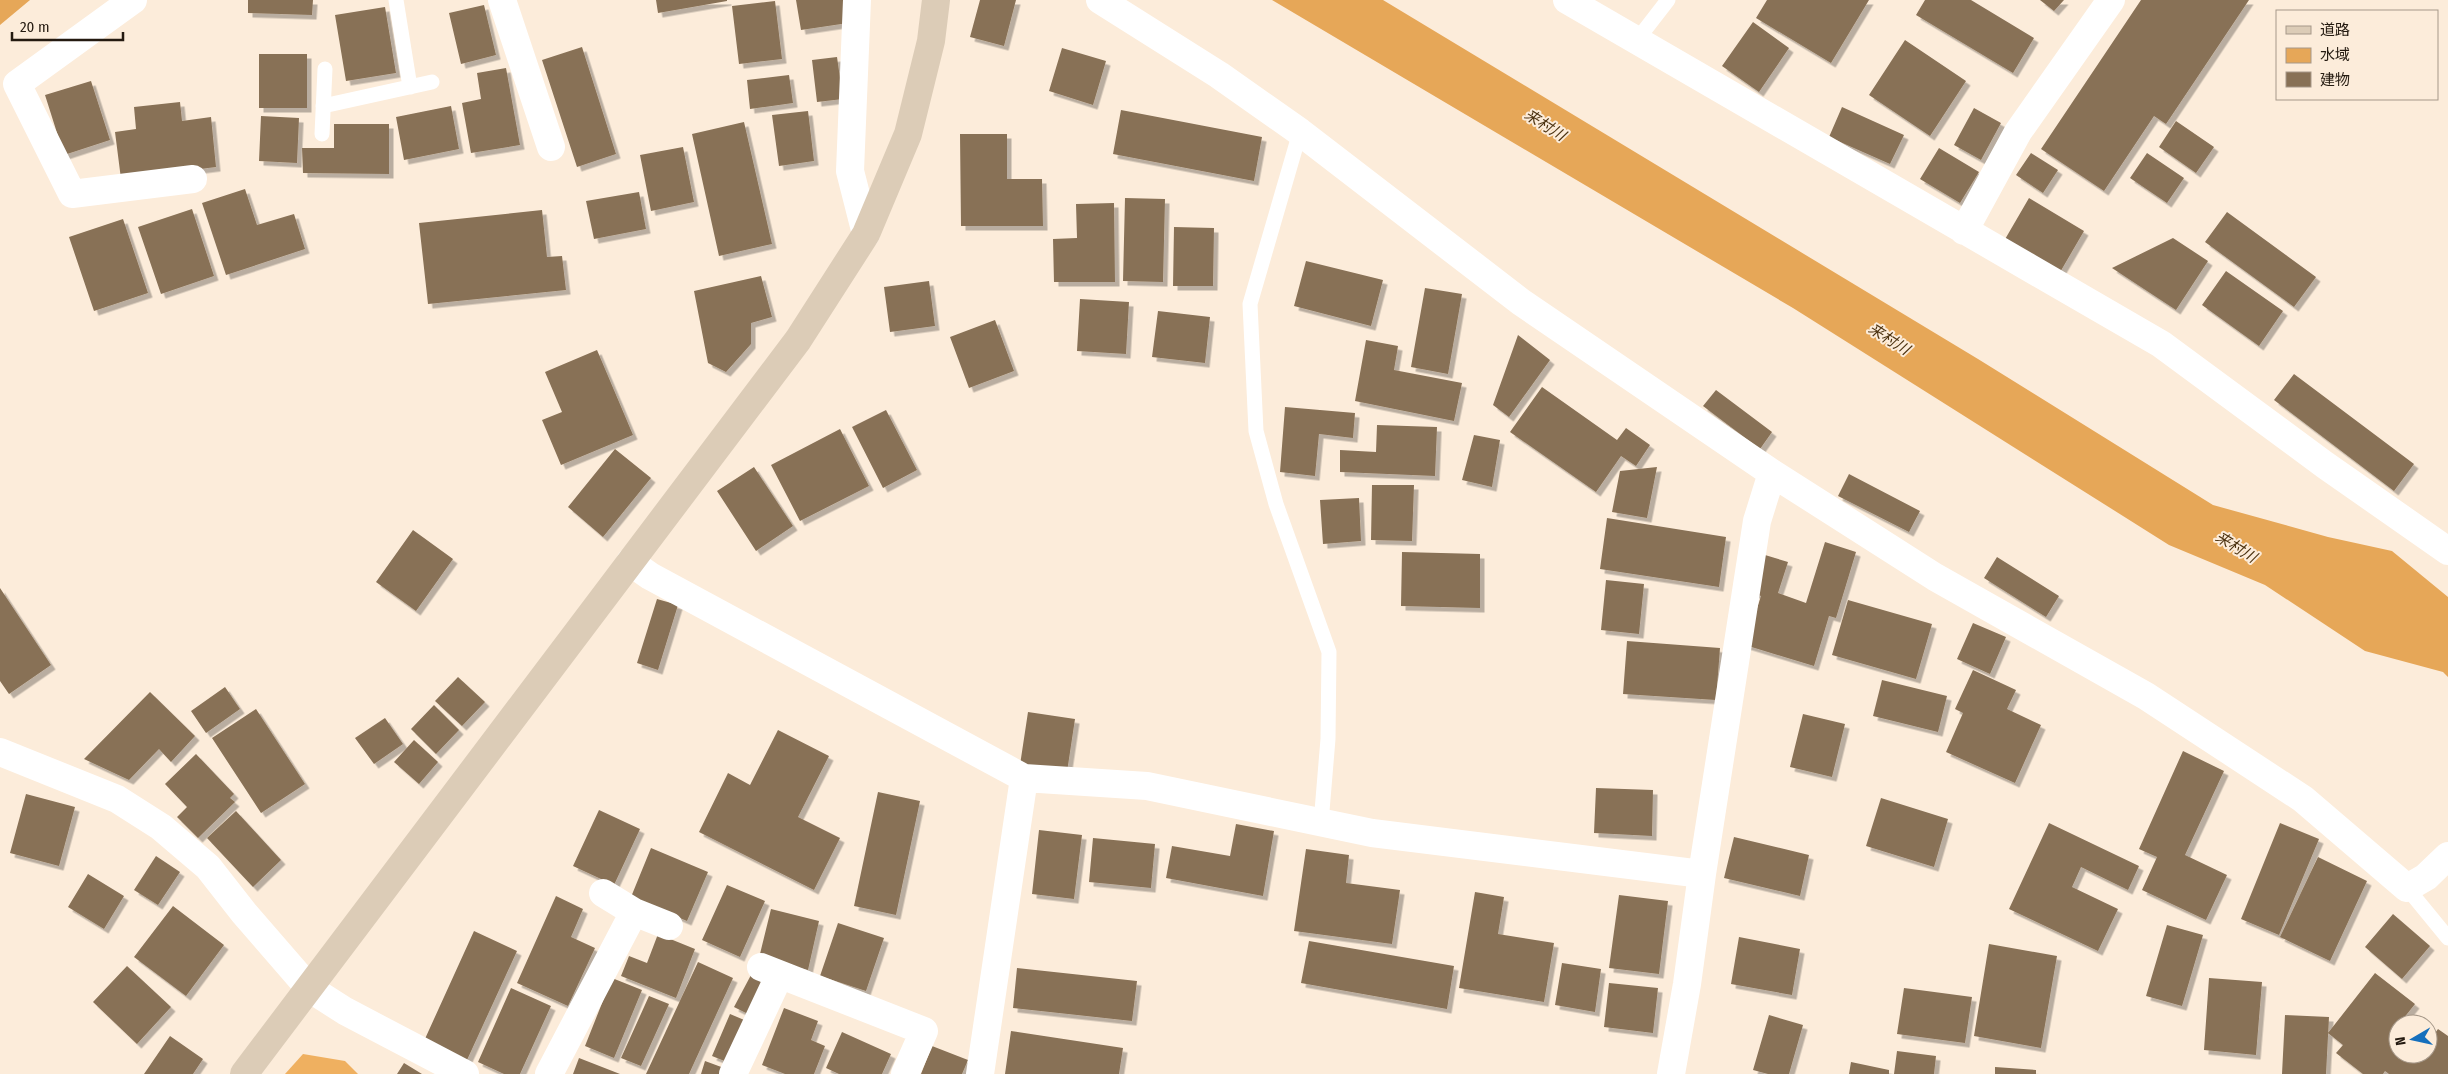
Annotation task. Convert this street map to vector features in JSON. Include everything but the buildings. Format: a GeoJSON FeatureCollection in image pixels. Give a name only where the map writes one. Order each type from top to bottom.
{"type":"FeatureCollection","features":[{"type":"Feature","properties":{"kind":"street"},"geometry":{"type":"LineString","coordinates":[[133,0],[17,84],[72,194],[193,179]]}},
{"type":"Feature","properties":{"kind":"street"},"geometry":{"type":"LineString","coordinates":[[502,0],[551,147]]}},
{"type":"Feature","properties":{"kind":"street"},"geometry":{"type":"LineString","coordinates":[[857,0],[850,171],[866,234]]}},
{"type":"Feature","properties":{"kind":"street"},"geometry":{"type":"LineString","coordinates":[[244,1074],[798,340],[866,234],[908,134],[931,41],[936,0]]}},
{"type":"Feature","properties":{"kind":"street"},"geometry":{"type":"LineString","coordinates":[[1100,0],[1219,75],[1300,132],[1521,302],[1772,473],[1934,578],[2146,696],[2302,800],[2416,882],[2448,856]]}},
{"type":"Feature","properties":{"kind":"street"},"geometry":{"type":"LineString","coordinates":[[1567,0],[2161,344],[2325,465],[2448,551]]}},
{"type":"Feature","properties":{"kind":"street"},"geometry":{"type":"LineString","coordinates":[[1964,231],[2018,132],[2111,0]]}},
{"type":"Feature","properties":{"kind":"street"},"geometry":{"type":"LineString","coordinates":[[1671,1074],[1687,984],[1702,874],[1757,521],[1772,473]]}},
{"type":"Feature","properties":{"kind":"street"},"geometry":{"type":"LineString","coordinates":[[630,562],[659,581],[1024,778],[1147,786],[1372,834],[1702,874]]}},
{"type":"Feature","properties":{"kind":"street"},"geometry":{"type":"LineString","coordinates":[[0,752],[118,799],[161,827],[208,867],[244,913],[309,988],[344,1011],[465,1074]]}},
{"type":"Feature","properties":{"kind":"street"},"geometry":{"type":"LineString","coordinates":[[980,1074],[1024,778]]}},
{"type":"Feature","properties":{"kind":"street"},"geometry":{"type":"LineString","coordinates":[[603,893],[634,912],[670,926]]}},
{"type":"Feature","properties":{"kind":"street"},"geometry":{"type":"LineString","coordinates":[[549,1074],[634,912]]}},
{"type":"Feature","properties":{"kind":"street"},"geometry":{"type":"LineString","coordinates":[[732,1074],[770,972],[924,1031],[905,1074]]}},
{"type":"Feature","properties":{"kind":"lane"},"geometry":{"type":"LineString","coordinates":[[396,0],[410,87]]}},
{"type":"Feature","properties":{"kind":"lane"},"geometry":{"type":"LineString","coordinates":[[1637,40],[1668,0]]}},
{"type":"Feature","properties":{"kind":"lane"},"geometry":{"type":"LineString","coordinates":[[322,134],[325,69]]}},
{"type":"Feature","properties":{"kind":"lane"},"geometry":{"type":"LineString","coordinates":[[323,106],[432,82]]}},
{"type":"Feature","properties":{"kind":"lane"},"geometry":{"type":"LineString","coordinates":[[1300,132],[1250,304],[1256,431],[1276,504],[1329,652],[1328,739],[1321,823]]}},
{"type":"Feature","properties":{"kind":"lane"},"geometry":{"type":"LineString","coordinates":[[2416,882],[2448,938]]}},
{"type":"Feature","properties":{"kind":"shaded area"},"geometry":{"type":"Polygon","coordinates":[[[303,1054],[345,1061],[358,1074],[285,1074],[303,1054]]]}},
{"type":"Feature","properties":{"kind":"water"},"geometry":{"type":"Polygon","coordinates":[[[0,0],[30,0],[0,25],[0,0]]]}},
{"type":"Feature","properties":{"kind":"water","name":"来村川"},"geometry":{"type":"Polygon","coordinates":[[[1272,0],[1383,0],[1978,359],[2213,505],[2328,537],[2392,551],[2448,597],[2448,677],[2443,672],[2365,651],[2265,585],[2169,545],[1793,308],[1272,0]]]}}]}
